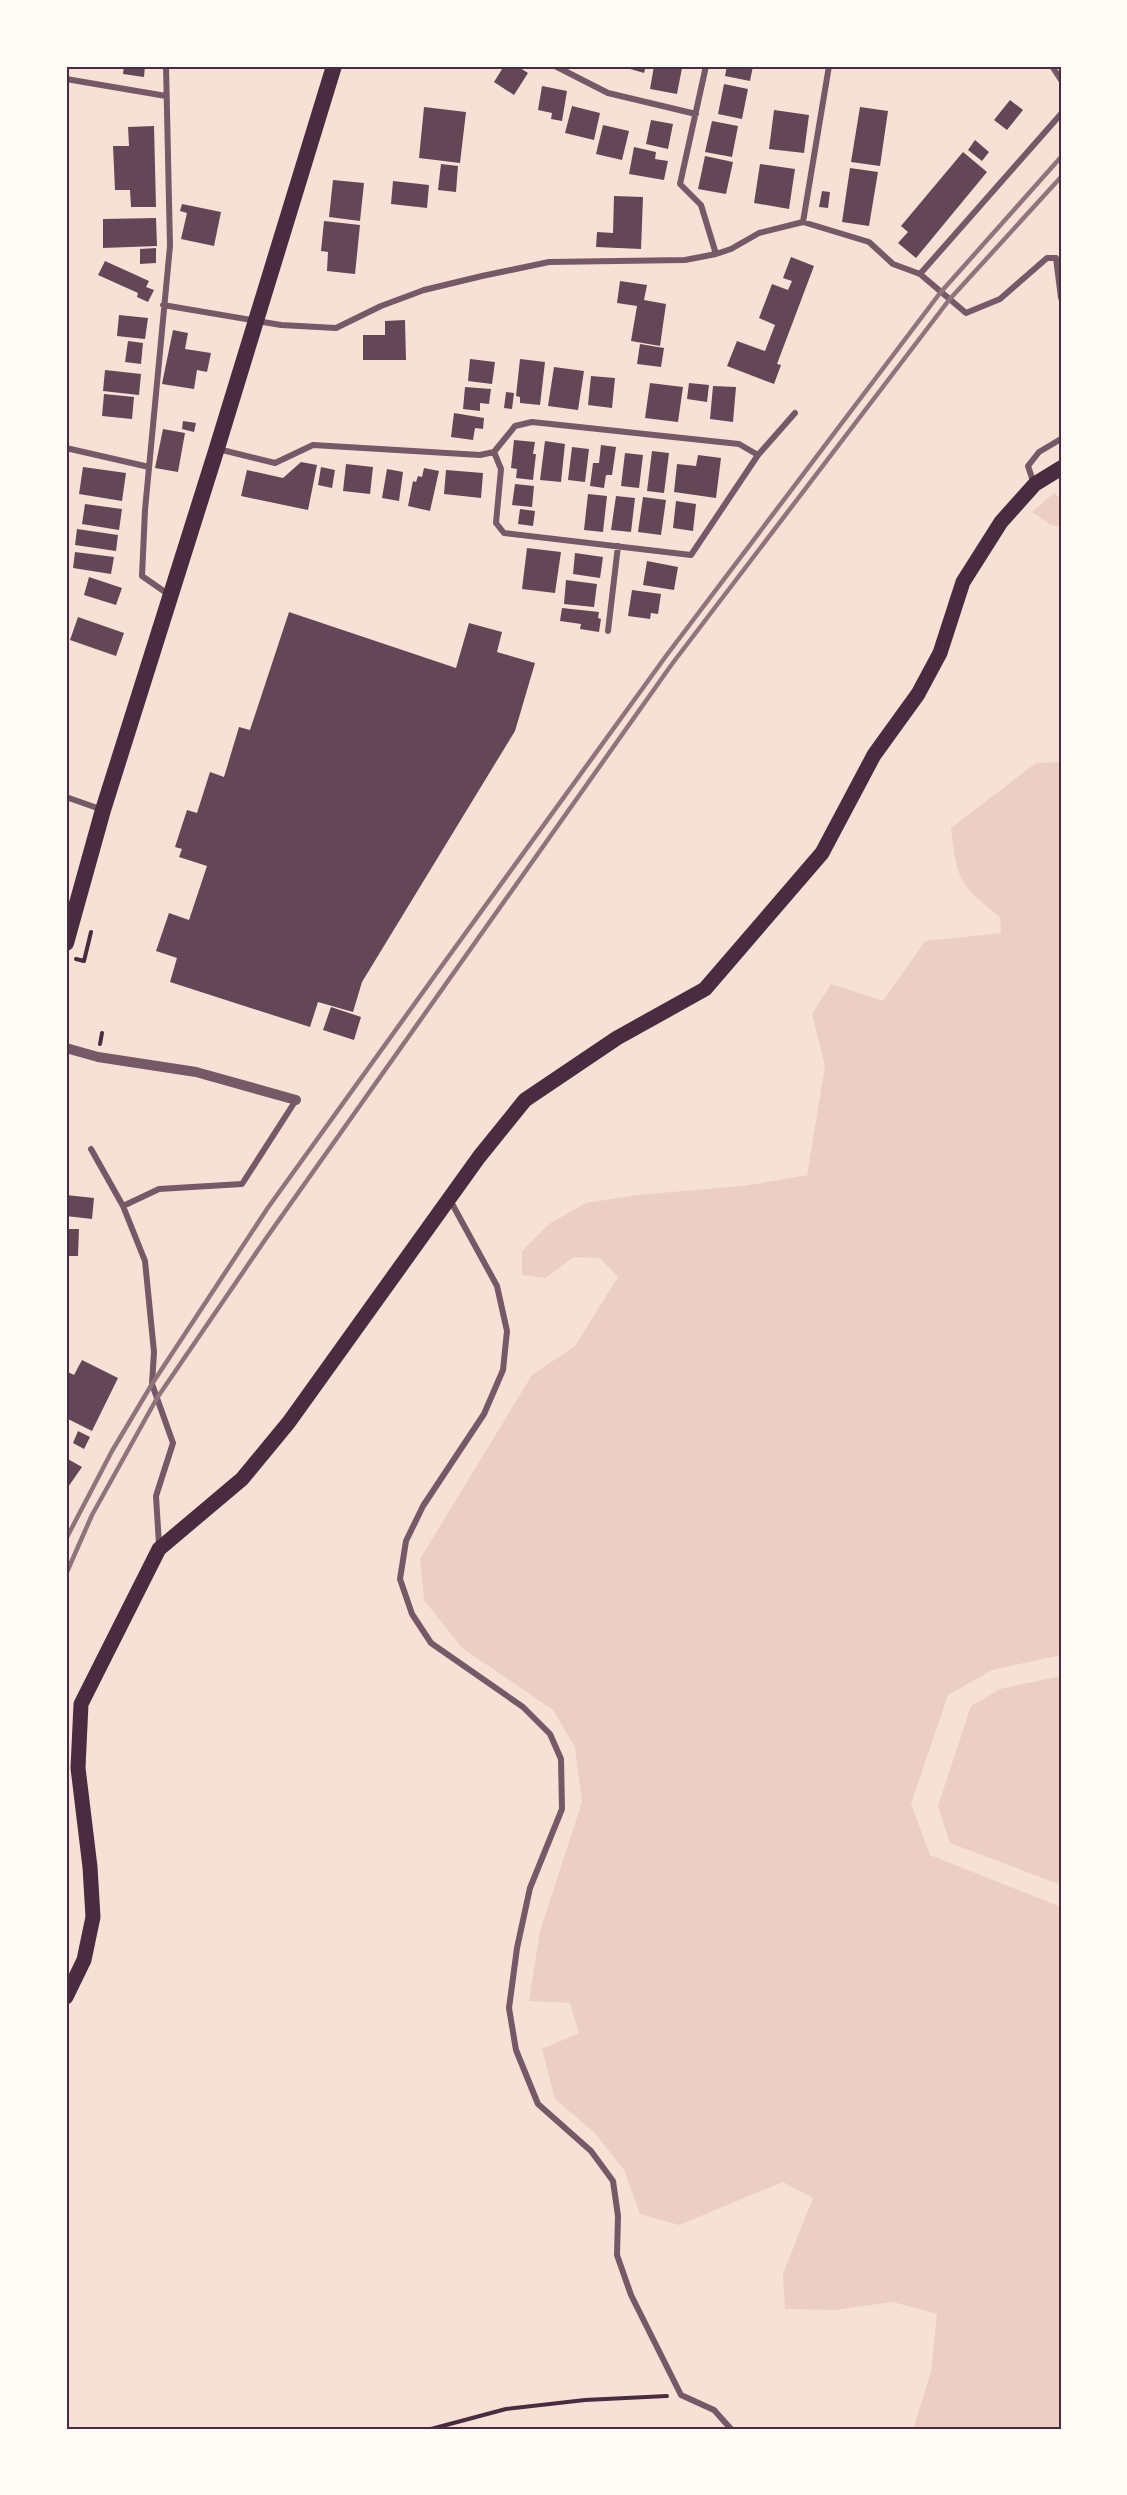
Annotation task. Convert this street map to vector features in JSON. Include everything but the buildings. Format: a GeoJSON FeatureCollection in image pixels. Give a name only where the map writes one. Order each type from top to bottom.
{"type":"FeatureCollection","features":[{"type":"Feature","properties":{"kind":"highway"},"geometry":{"type":"LineString","coordinates":[[66,943],[103,810],[334,66]]}},
{"type":"Feature","properties":{"kind":"main road"},"geometry":{"type":"LineString","coordinates":[[66,1997],[84,1960],[93,1917],[90,1867],[78,1768],[81,1704],[104,1654],[159,1549],[242,1479],[289,1422],[449,1198],[525,1100],[617,1038],[705,989],[822,852],[874,755],[918,694],[940,653],[963,582],[1001,522],[1035,484],[1061,468]]}},
{"type":"Feature","properties":{"kind":"street"},"geometry":{"type":"LineString","coordinates":[[165,66],[170,246],[149,467],[142,576],[171,597]]}},
{"type":"Feature","properties":{"kind":"street"},"geometry":{"type":"LineString","coordinates":[[555,66],[608,93],[696,114]]}},
{"type":"Feature","properties":{"kind":"street"},"geometry":{"type":"LineString","coordinates":[[706,66],[680,184],[701,205],[716,254]]}},
{"type":"Feature","properties":{"kind":"street"},"geometry":{"type":"LineString","coordinates":[[803,222],[829,66]]}},
{"type":"Feature","properties":{"kind":"street"},"geometry":{"type":"LineString","coordinates":[[1052,66],[1061,80]]}},
{"type":"Feature","properties":{"kind":"street"},"geometry":{"type":"LineString","coordinates":[[66,79],[166,96]]}},
{"type":"Feature","properties":{"kind":"street"},"geometry":{"type":"LineString","coordinates":[[920,274],[1061,114]]}},
{"type":"Feature","properties":{"kind":"street"},"geometry":{"type":"LineString","coordinates":[[163,305],[256,322],[336,328],[381,306],[424,290],[549,262],[685,260],[716,254],[731,249],[759,233],[803,222],[868,242],[893,264],[920,274],[966,313],[1000,299],[1047,258],[1056,258],[1061,298]]}},
{"type":"Feature","properties":{"kind":"street"},"geometry":{"type":"LineString","coordinates":[[494,452],[501,469],[496,523],[504,533],[691,555],[758,455],[795,413]]}},
{"type":"Feature","properties":{"kind":"street"},"geometry":{"type":"LineString","coordinates":[[217,448],[275,463],[313,445],[480,455],[494,452],[515,426],[532,422],[739,444],[758,455]]}},
{"type":"Feature","properties":{"kind":"street"},"geometry":{"type":"LineString","coordinates":[[1035,484],[1028,466],[1039,452],[1061,439]]}},
{"type":"Feature","properties":{"kind":"street"},"geometry":{"type":"LineString","coordinates":[[66,448],[149,467]]}},
{"type":"Feature","properties":{"kind":"street"},"geometry":{"type":"LineString","coordinates":[[608,631],[618,546]]}},
{"type":"Feature","properties":{"kind":"street"},"geometry":{"type":"LineString","coordinates":[[66,797],[103,810]]}},
{"type":"Feature","properties":{"kind":"street"},"geometry":{"type":"LineString","coordinates":[[66,1048],[98,1057],[196,1072],[296,1100],[242,1184],[159,1189],[123,1206]]}},
{"type":"Feature","properties":{"kind":"street"},"geometry":{"type":"LineString","coordinates":[[91,1149],[123,1206],[145,1261],[154,1352],[152,1384],[173,1443],[156,1496],[159,1549]]}},
{"type":"Feature","properties":{"kind":"street"},"geometry":{"type":"LineString","coordinates":[[449,1198],[497,1286],[507,1331],[503,1370],[484,1414],[423,1506],[406,1541],[400,1578],[412,1614],[431,1643],[523,1707],[550,1734],[561,1759],[562,1809],[530,1888],[517,1948],[509,2008],[516,2050],[538,2104],[591,2151],[613,2181],[618,2216],[617,2255],[631,2295],[681,2395],[714,2410],[731,2429]]}},
{"type":"Feature","properties":{"kind":"path"},"geometry":{"type":"LineString","coordinates":[[84,961],[93,923]]}},
{"type":"Feature","properties":{"kind":"path"},"geometry":{"type":"LineString","coordinates":[[431,2429],[506,2409],[585,2400],[681,2395]]}},
{"type":"Feature","properties":{"kind":"shaded area"},"geometry":{"type":"Polygon","coordinates":[[[1054,493],[1061,499],[1061,527],[1051,525],[1032,512],[1054,493]]]}},
{"type":"Feature","properties":{"kind":"shaded area"},"geometry":{"type":"Polygon","coordinates":[[[1061,762],[1061,1655],[992,1670],[948,1695],[911,1804],[930,1855],[1061,1907],[1061,2429],[913,2429],[931,2372],[937,2314],[893,2302],[834,2310],[785,2309],[783,2274],[813,2198],[783,2182],[679,2225],[640,2214],[624,2170],[595,2133],[555,2099],[542,2049],[579,2033],[570,2003],[529,2001],[540,1931],[582,1802],[575,1747],[553,1710],[462,1648],[424,1600],[420,1559],[532,1375],[575,1346],[618,1277],[600,1258],[574,1257],[545,1278],[522,1275],[522,1251],[549,1224],[586,1203],[637,1195],[743,1186],[807,1175],[825,1066],[812,1014],[831,984],[883,1001],[925,941],[1001,933],[1000,917],[976,897],[962,880],[955,860],[951,828],[1036,763],[1061,762]]]}},
{"type":"Feature","properties":{"kind":"shaded area"},"geometry":{"type":"Polygon","coordinates":[[[1061,1676],[1061,1885],[950,1843],[938,1806],[971,1706],[1000,1689],[1061,1676]]]}},
{"type":"Feature","properties":{"kind":"railway"},"geometry":{"type":"LineString","coordinates":[[66,1539],[112,1451],[152,1384],[267,1209],[441,967],[666,656],[940,293],[1061,157]]}},
{"type":"Feature","properties":{"kind":"railway"},"geometry":{"type":"LineString","coordinates":[[66,1574],[92,1515],[157,1398],[267,1237],[672,664],[949,300],[1061,177]]}}]}
